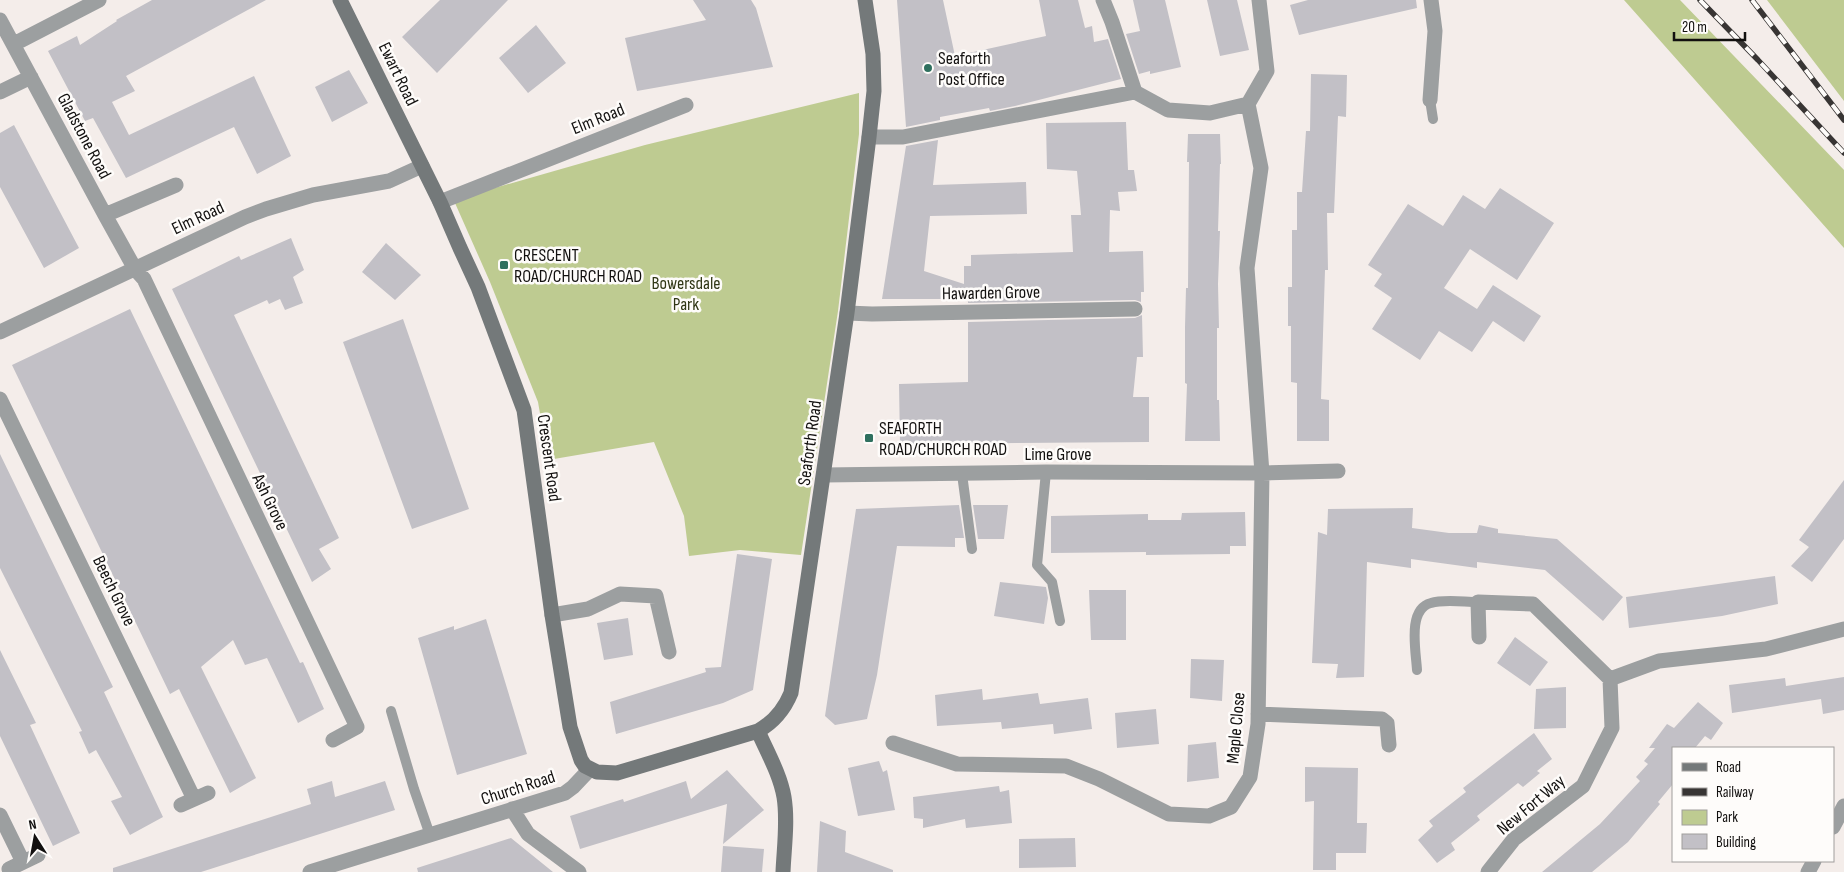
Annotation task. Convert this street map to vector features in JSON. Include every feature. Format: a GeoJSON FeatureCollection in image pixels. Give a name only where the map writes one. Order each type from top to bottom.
{"type":"FeatureCollection","features":[{"type":"Feature","properties":{"kind":"main road","name":"Ewart Road"},"geometry":{"type":"LineString","coordinates":[[340,0],[422,166]]}},
{"type":"Feature","properties":{"kind":"main road","name":"Seaforth Road"},"geometry":{"type":"LineString","coordinates":[[758,732],[777,717],[786,705],[791,693],[824,475],[847,313],[874,91],[872,54],[865,0]]}},
{"type":"Feature","properties":{"kind":"main road","name":"Crescent Road"},"geometry":{"type":"LineString","coordinates":[[422,166],[478,287],[524,410],[552,615],[570,727],[577,753],[590,769]]}},
{"type":"Feature","properties":{"kind":"main road"},"geometry":{"type":"LineString","coordinates":[[590,769],[607,774],[630,770],[758,732],[774,767],[784,797],[783,872]]}},
{"type":"Feature","properties":{"kind":"street"},"geometry":{"type":"LineString","coordinates":[[14,44],[99,0]]}},
{"type":"Feature","properties":{"kind":"street"},"geometry":{"type":"LineString","coordinates":[[1103,0],[1135,92]]}},
{"type":"Feature","properties":{"kind":"street"},"geometry":{"type":"LineString","coordinates":[[1259,0],[1268,70],[1248,104],[1260,168],[1247,268],[1262,473]]}},
{"type":"Feature","properties":{"kind":"street"},"geometry":{"type":"LineString","coordinates":[[1430,100],[1435,31],[1431,0]]}},
{"type":"Feature","properties":{"kind":"street","name":"Gladstone Road"},"geometry":{"type":"LineString","coordinates":[[0,20],[135,269]]}},
{"type":"Feature","properties":{"kind":"street"},"geometry":{"type":"LineString","coordinates":[[0,92],[31,77]]}},
{"type":"Feature","properties":{"kind":"street"},"geometry":{"type":"LineString","coordinates":[[869,137],[913,135],[1135,92],[1168,110],[1210,113],[1248,104]]}},
{"type":"Feature","properties":{"kind":"street","name":"Elm Road"},"geometry":{"type":"LineString","coordinates":[[440,202],[686,105]]}},
{"type":"Feature","properties":{"kind":"street","name":"Elm Road"},"geometry":{"type":"LineString","coordinates":[[0,332],[245,217],[266,209],[327,192],[389,181],[422,166]]}},
{"type":"Feature","properties":{"kind":"street"},"geometry":{"type":"LineString","coordinates":[[105,215],[176,185]]}},
{"type":"Feature","properties":{"kind":"street","name":"Ash Grove"},"geometry":{"type":"LineString","coordinates":[[135,269],[144,279],[358,728],[333,740]]}},
{"type":"Feature","properties":{"kind":"street","name":"Hawarden Grove"},"geometry":{"type":"LineString","coordinates":[[847,313],[1135,309]]}},
{"type":"Feature","properties":{"kind":"street","name":"Beech Grove"},"geometry":{"type":"LineString","coordinates":[[0,399],[187,802],[208,793]]}},
{"type":"Feature","properties":{"kind":"street","name":"Lime Grove"},"geometry":{"type":"LineString","coordinates":[[824,475],[1338,471]]}},
{"type":"Feature","properties":{"kind":"street","name":"Maple Close"},"geometry":{"type":"LineString","coordinates":[[893,743],[957,764],[1066,766],[1099,779],[1169,814],[1208,816],[1231,807],[1250,777],[1258,714],[1262,473]]}},
{"type":"Feature","properties":{"kind":"street"},"geometry":{"type":"LineString","coordinates":[[552,615],[588,609],[620,594],[656,596],[669,652]]}},
{"type":"Feature","properties":{"kind":"street"},"geometry":{"type":"LineString","coordinates":[[1479,637],[1478,602],[1533,604],[1610,678],[1659,661],[1766,649],[1844,629]]}},
{"type":"Feature","properties":{"kind":"street","name":"New Fort Way"},"geometry":{"type":"LineString","coordinates":[[1488,872],[1514,839],[1583,786],[1612,728],[1610,678]]}},
{"type":"Feature","properties":{"kind":"street"},"geometry":{"type":"LineString","coordinates":[[1258,714],[1382,719],[1387,723],[1389,745]]}},
{"type":"Feature","properties":{"kind":"street","name":"Church Road"},"geometry":{"type":"LineString","coordinates":[[310,872],[344,867],[430,835],[569,791],[590,769]]}},
{"type":"Feature","properties":{"kind":"street"},"geometry":{"type":"LineString","coordinates":[[1834,825],[1844,806]]}},
{"type":"Feature","properties":{"kind":"street"},"geometry":{"type":"LineString","coordinates":[[512,809],[528,834],[579,872]]}},
{"type":"Feature","properties":{"kind":"street"},"geometry":{"type":"LineString","coordinates":[[0,815],[23,862]]}},
{"type":"Feature","properties":{"kind":"street"},"geometry":{"type":"LineString","coordinates":[[8,869],[38,855]]}},
{"type":"Feature","properties":{"kind":"lane"},"geometry":{"type":"LineString","coordinates":[[1430,100],[1434,119]]}},
{"type":"Feature","properties":{"kind":"lane"},"geometry":{"type":"LineString","coordinates":[[1046,472],[1037,565],[1052,582],[1060,621]]}},
{"type":"Feature","properties":{"kind":"lane"},"geometry":{"type":"LineString","coordinates":[[962,474],[972,549]]}},
{"type":"Feature","properties":{"kind":"lane"},"geometry":{"type":"LineString","coordinates":[[1417,670],[1415,623],[1417,614],[1422,607],[1437,602],[1478,602]]}},
{"type":"Feature","properties":{"kind":"lane"},"geometry":{"type":"LineString","coordinates":[[391,711],[430,835]]}},
{"type":"Feature","properties":{"kind":"green space"},"geometry":{"type":"Polygon","coordinates":[[[1624,0],[1680,0],[1844,170],[1844,248],[1624,0]]]}},
{"type":"Feature","properties":{"kind":"green space"},"geometry":{"type":"Polygon","coordinates":[[[1767,0],[1844,0],[1844,101],[1767,0]]]}},
{"type":"Feature","properties":{"kind":"green space","name":"Bowersdale Park"},"geometry":{"type":"Polygon","coordinates":[[[859,93],[859,134],[838,311],[801,555],[740,550],[689,556],[684,516],[654,442],[548,460],[538,402],[490,282],[455,203],[491,189],[645,145],[859,93]]]}},
{"type":"Feature","properties":{"kind":"building"},"geometry":{"type":"Polygon","coordinates":[[[152,0],[266,0],[126,76],[135,91],[112,102],[129,135],[254,76],[291,156],[257,174],[234,127],[126,178],[93,118],[85,121],[48,51],[77,36],[80,45],[116,20],[152,0]]]}},
{"type":"Feature","properties":{"kind":"building"},"geometry":{"type":"Polygon","coordinates":[[[440,0],[508,0],[437,73],[402,37],[440,0]]]}},
{"type":"Feature","properties":{"kind":"building"},"geometry":{"type":"Polygon","coordinates":[[[693,0],[751,0],[756,8],[773,67],[637,91],[625,38],[706,20],[693,0]]]}},
{"type":"Feature","properties":{"kind":"building"},"geometry":{"type":"Polygon","coordinates":[[[897,0],[943,0],[955,56],[1046,36],[1039,0],[1078,0],[1085,28],[1092,26],[1094,42],[1108,39],[1121,79],[1015,106],[990,111],[989,108],[940,117],[940,120],[906,127],[897,0]]]}},
{"type":"Feature","properties":{"kind":"building"},"geometry":{"type":"Polygon","coordinates":[[[1133,0],[1165,0],[1181,67],[1150,74],[1150,71],[1139,74],[1126,34],[1140,31],[1133,0]]]}},
{"type":"Feature","properties":{"kind":"building"},"geometry":{"type":"Polygon","coordinates":[[[1207,0],[1237,0],[1249,50],[1220,56],[1207,0]]]}},
{"type":"Feature","properties":{"kind":"building"},"geometry":{"type":"Polygon","coordinates":[[[1308,0],[1416,0],[1417,8],[1299,35],[1290,5],[1308,0]]]}},
{"type":"Feature","properties":{"kind":"building"},"geometry":{"type":"Polygon","coordinates":[[[536,25],[566,63],[528,93],[499,58],[536,25]]]}},
{"type":"Feature","properties":{"kind":"building"},"geometry":{"type":"Polygon","coordinates":[[[349,70],[368,103],[332,122],[315,87],[349,70]]]}},
{"type":"Feature","properties":{"kind":"building"},"geometry":{"type":"Polygon","coordinates":[[[1311,74],[1347,75],[1346,117],[1338,116],[1334,213],[1327,213],[1328,270],[1325,270],[1321,399],[1329,400],[1329,441],[1297,441],[1297,383],[1291,382],[1291,326],[1288,326],[1288,287],[1292,287],[1292,230],[1297,230],[1297,192],[1302,192],[1306,131],[1310,131],[1311,74]]]}},
{"type":"Feature","properties":{"kind":"building"},"geometry":{"type":"Polygon","coordinates":[[[1126,122],[1128,170],[1134,170],[1137,191],[1118,192],[1120,211],[1110,210],[1109,252],[1143,251],[1144,292],[1141,292],[1141,302],[1135,300],[968,303],[968,299],[882,299],[906,146],[938,140],[933,185],[1026,182],[1027,214],[930,216],[924,271],[964,284],[964,266],[971,266],[971,255],[1073,252],[1071,215],[1081,215],[1077,171],[1047,169],[1046,123],[1126,122]]]}},
{"type":"Feature","properties":{"kind":"building"},"geometry":{"type":"Polygon","coordinates":[[[14,125],[79,248],[44,268],[0,187],[0,133],[14,125]]]}},
{"type":"Feature","properties":{"kind":"building"},"geometry":{"type":"Polygon","coordinates":[[[1188,134],[1220,134],[1217,400],[1219,400],[1220,441],[1185,441],[1187,384],[1185,383],[1185,327],[1186,288],[1188,288],[1188,134]]]}},
{"type":"Feature","properties":{"kind":"building"},"geometry":{"type":"Polygon","coordinates":[[[1500,188],[1554,223],[1517,280],[1470,249],[1444,288],[1477,309],[1493,285],[1541,316],[1524,342],[1493,321],[1472,352],[1439,331],[1420,360],[1372,329],[1392,298],[1374,286],[1382,274],[1368,265],[1408,204],[1443,226],[1463,195],[1485,209],[1500,188]]]}},
{"type":"Feature","properties":{"kind":"building"},"geometry":{"type":"Polygon","coordinates":[[[291,238],[304,270],[293,277],[303,303],[285,310],[280,299],[269,304],[267,300],[234,315],[339,538],[319,549],[331,569],[312,582],[172,289],[239,256],[241,260],[291,238]]]}},
{"type":"Feature","properties":{"kind":"building"},"geometry":{"type":"Polygon","coordinates":[[[386,243],[421,275],[395,300],[362,272],[386,243]]]}},
{"type":"Feature","properties":{"kind":"building"},"geometry":{"type":"Polygon","coordinates":[[[130,309],[300,663],[303,662],[324,709],[298,723],[267,658],[245,665],[233,640],[201,667],[256,778],[230,793],[179,689],[170,694],[12,365],[130,309]]]}},
{"type":"Feature","properties":{"kind":"building"},"geometry":{"type":"Polygon","coordinates":[[[1142,315],[1143,357],[1137,357],[1133,397],[1149,397],[1149,442],[900,444],[899,384],[968,382],[968,322],[1135,318],[1142,315]]]}},
{"type":"Feature","properties":{"kind":"building"},"geometry":{"type":"Polygon","coordinates":[[[403,319],[469,509],[412,529],[343,342],[403,319]]]}},
{"type":"Feature","properties":{"kind":"building"},"geometry":{"type":"Polygon","coordinates":[[[0,454],[113,687],[104,692],[163,817],[130,835],[111,801],[122,797],[96,750],[89,754],[79,732],[82,731],[0,568],[0,454]]]}},
{"type":"Feature","properties":{"kind":"building"},"geometry":{"type":"Polygon","coordinates":[[[1844,480],[1844,539],[1812,582],[1791,566],[1809,547],[1799,540],[1844,480]]]}},
{"type":"Feature","properties":{"kind":"building"},"geometry":{"type":"Polygon","coordinates":[[[959,505],[964,538],[955,538],[955,547],[897,546],[877,675],[867,719],[835,725],[825,716],[856,509],[959,505]]]}},
{"type":"Feature","properties":{"kind":"building"},"geometry":{"type":"Polygon","coordinates":[[[973,505],[1008,505],[1004,539],[978,539],[973,505]]]}},
{"type":"Feature","properties":{"kind":"building"},"geometry":{"type":"Polygon","coordinates":[[[1413,508],[1412,528],[1449,533],[1477,533],[1479,525],[1498,529],[1498,533],[1557,539],[1623,597],[1603,621],[1545,570],[1477,562],[1477,568],[1411,559],[1411,568],[1367,562],[1364,677],[1336,678],[1338,664],[1312,663],[1318,532],[1327,535],[1328,509],[1413,508]]]}},
{"type":"Feature","properties":{"kind":"building"},"geometry":{"type":"Polygon","coordinates":[[[1245,512],[1246,546],[1230,546],[1230,554],[1146,555],[1146,552],[1051,553],[1051,516],[1148,514],[1148,520],[1181,520],[1182,513],[1245,512]]]}},
{"type":"Feature","properties":{"kind":"building"},"geometry":{"type":"Polygon","coordinates":[[[737,554],[772,559],[753,690],[723,703],[616,734],[610,702],[706,672],[705,668],[721,667],[737,554]]]}},
{"type":"Feature","properties":{"kind":"building"},"geometry":{"type":"Polygon","coordinates":[[[1775,576],[1778,604],[1722,616],[1629,628],[1626,597],[1775,576]]]}},
{"type":"Feature","properties":{"kind":"building"},"geometry":{"type":"Polygon","coordinates":[[[1000,582],[1046,587],[1048,598],[1044,624],[994,616],[1000,582]]]}},
{"type":"Feature","properties":{"kind":"building"},"geometry":{"type":"Polygon","coordinates":[[[1089,590],[1126,590],[1126,640],[1091,640],[1089,590]]]}},
{"type":"Feature","properties":{"kind":"building"},"geometry":{"type":"Polygon","coordinates":[[[628,618],[633,655],[604,660],[597,623],[628,618]]]}},
{"type":"Feature","properties":{"kind":"building"},"geometry":{"type":"Polygon","coordinates":[[[486,619],[527,754],[457,775],[418,638],[454,626],[454,630],[486,619]]]}},
{"type":"Feature","properties":{"kind":"building"},"geometry":{"type":"Polygon","coordinates":[[[1515,637],[1548,662],[1530,686],[1497,663],[1515,637]]]}},
{"type":"Feature","properties":{"kind":"building"},"geometry":{"type":"Polygon","coordinates":[[[0,650],[36,723],[30,725],[80,833],[53,846],[0,736],[0,650]]]}},
{"type":"Feature","properties":{"kind":"building"},"geometry":{"type":"Polygon","coordinates":[[[1191,659],[1224,660],[1222,701],[1190,698],[1191,659]]]}},
{"type":"Feature","properties":{"kind":"building"},"geometry":{"type":"Polygon","coordinates":[[[1844,677],[1844,710],[1823,714],[1821,699],[1732,713],[1729,685],[1785,678],[1786,686],[1844,677]]]}},
{"type":"Feature","properties":{"kind":"building"},"geometry":{"type":"Polygon","coordinates":[[[1566,687],[1566,728],[1534,729],[1536,689],[1566,687]]]}},
{"type":"Feature","properties":{"kind":"building"},"geometry":{"type":"Polygon","coordinates":[[[982,689],[983,700],[1038,693],[1040,704],[1088,698],[1092,729],[1054,734],[1053,724],[1002,729],[1001,722],[937,726],[935,695],[982,689]]]}},
{"type":"Feature","properties":{"kind":"building"},"geometry":{"type":"Polygon","coordinates":[[[1698,702],[1723,723],[1711,740],[1705,736],[1696,747],[1672,747],[1672,785],[1658,802],[1660,804],[1628,842],[1592,872],[1542,872],[1600,824],[1640,781],[1636,777],[1648,764],[1644,761],[1655,748],[1649,748],[1667,724],[1674,728],[1698,702]]]}},
{"type":"Feature","properties":{"kind":"building"},"geometry":{"type":"Polygon","coordinates":[[[1156,709],[1159,744],[1117,748],[1115,713],[1156,709]]]}},
{"type":"Feature","properties":{"kind":"building"},"geometry":{"type":"Polygon","coordinates":[[[1534,733],[1552,759],[1537,771],[1540,773],[1523,787],[1518,783],[1477,816],[1480,820],[1451,843],[1455,850],[1437,863],[1418,840],[1433,826],[1429,821],[1466,792],[1463,788],[1534,733]]]}},
{"type":"Feature","properties":{"kind":"building"},"geometry":{"type":"Polygon","coordinates":[[[1216,742],[1219,778],[1187,782],[1188,745],[1216,742]]]}},
{"type":"Feature","properties":{"kind":"building"},"geometry":{"type":"Polygon","coordinates":[[[879,761],[883,772],[887,770],[895,810],[858,816],[848,768],[879,761]]]}},
{"type":"Feature","properties":{"kind":"building"},"geometry":{"type":"Polygon","coordinates":[[[1305,767],[1358,768],[1357,823],[1367,823],[1366,853],[1336,853],[1336,870],[1313,870],[1314,801],[1305,802],[1305,767]]]}},
{"type":"Feature","properties":{"kind":"building"},"geometry":{"type":"Polygon","coordinates":[[[727,770],[764,810],[723,844],[727,804],[580,849],[570,816],[623,799],[624,802],[686,781],[691,799],[727,770]]]}},
{"type":"Feature","properties":{"kind":"building"},"geometry":{"type":"Polygon","coordinates":[[[332,781],[335,797],[385,781],[395,810],[201,872],[113,872],[113,868],[311,804],[307,789],[332,781]]]}},
{"type":"Feature","properties":{"kind":"building"},"geometry":{"type":"Polygon","coordinates":[[[999,786],[1000,792],[1009,790],[1012,823],[966,828],[965,819],[923,828],[923,819],[914,818],[913,797],[999,786]]]}},
{"type":"Feature","properties":{"kind":"building"},"geometry":{"type":"Polygon","coordinates":[[[820,821],[846,831],[845,852],[893,870],[893,872],[817,872],[820,821]]]}},
{"type":"Feature","properties":{"kind":"building"},"geometry":{"type":"Polygon","coordinates":[[[511,838],[553,872],[418,872],[417,868],[511,838]]]}},
{"type":"Feature","properties":{"kind":"building"},"geometry":{"type":"Polygon","coordinates":[[[1075,838],[1076,867],[1019,868],[1019,839],[1075,838]]]}},
{"type":"Feature","properties":{"kind":"building"},"geometry":{"type":"Polygon","coordinates":[[[723,846],[764,849],[762,872],[721,872],[723,846]]]}},
{"type":"Feature","properties":{"kind":"railway"},"geometry":{"type":"LineString","coordinates":[[1700,0],[1844,153]]}},
{"type":"Feature","properties":{"kind":"railway"},"geometry":{"type":"LineString","coordinates":[[1752,0],[1844,120]]}},
{"type":"Feature","properties":{"kind":"place","name":"Seaforth Post Office"},"geometry":{"type":"Point","coordinates":[928,68]}},
{"type":"Feature","properties":{"kind":"place","name":"CRESCENT ROAD/CHURCH ROAD"},"geometry":{"type":"Point","coordinates":[504,265]}},
{"type":"Feature","properties":{"kind":"place","name":"SEAFORTH ROAD/CHURCH ROAD"},"geometry":{"type":"Point","coordinates":[869,438]}}]}
